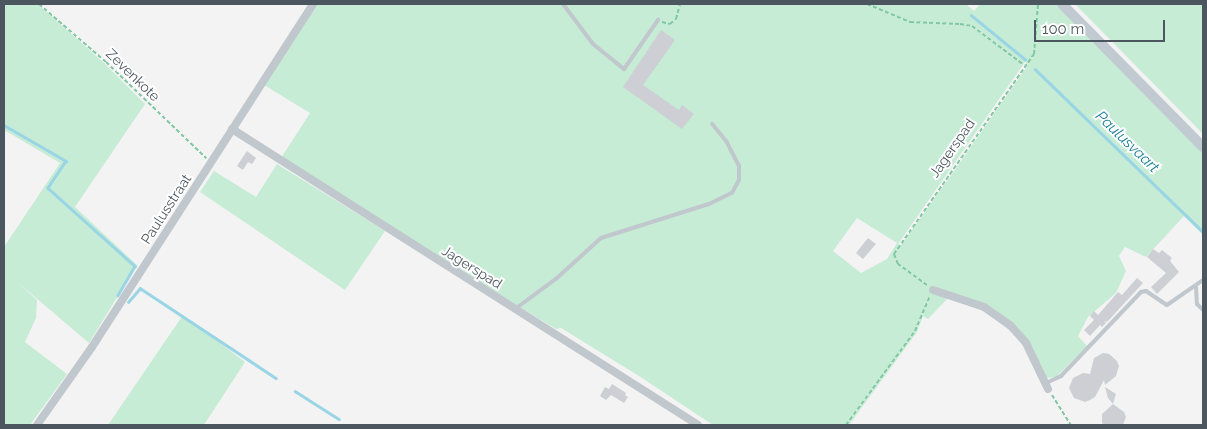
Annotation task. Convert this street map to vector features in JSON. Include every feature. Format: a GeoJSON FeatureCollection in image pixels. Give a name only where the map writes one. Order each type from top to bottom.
{"type":"FeatureCollection","features":[{"type":"Feature","properties":{"kind":"street","name":"Paulusstraat"},"geometry":{"type":"LineString","coordinates":[[37,425],[87,354],[313,4]]}},
{"type":"Feature","properties":{"kind":"street"},"geometry":{"type":"LineString","coordinates":[[1062,4],[1203,147]]}},
{"type":"Feature","properties":{"kind":"street","name":"Jagerspad"},"geometry":{"type":"LineString","coordinates":[[232,130],[698,425]]}},
{"type":"Feature","properties":{"kind":"street"},"geometry":{"type":"LineString","coordinates":[[933,290],[984,307],[1010,325],[1026,343],[1047,386]]}},
{"type":"Feature","properties":{"kind":"lane"},"geometry":{"type":"LineString","coordinates":[[563,4],[593,44],[624,69],[658,20]]}},
{"type":"Feature","properties":{"kind":"lane"},"geometry":{"type":"LineString","coordinates":[[515,309],[557,278],[601,238],[709,204],[732,193],[739,180],[740,166],[726,141],[712,124]]}},
{"type":"Feature","properties":{"kind":"lane"},"geometry":{"type":"LineString","coordinates":[[1047,386],[1061,376],[1141,292],[1149,292],[1167,306],[1196,288],[1203,280]]}},
{"type":"Feature","properties":{"kind":"lane"},"geometry":{"type":"LineString","coordinates":[[1196,288],[1197,304],[1203,310]]}},
{"type":"Feature","properties":{"kind":"path","name":"Zevenkote"},"geometry":{"type":"LineString","coordinates":[[39,4],[106,62],[187,143],[212,162]]}},
{"type":"Feature","properties":{"kind":"path"},"geometry":{"type":"LineString","coordinates":[[658,20],[670,24],[676,19],[680,4]]}},
{"type":"Feature","properties":{"kind":"path"},"geometry":{"type":"LineString","coordinates":[[867,4],[910,22],[972,26],[1024,65]]}},
{"type":"Feature","properties":{"kind":"path","name":"Jagerspad"},"geometry":{"type":"LineString","coordinates":[[933,290],[898,264],[894,254],[1024,65],[1034,54],[1038,4]]}},
{"type":"Feature","properties":{"kind":"path"},"geometry":{"type":"LineString","coordinates":[[846,425],[915,331],[933,290]]}},
{"type":"Feature","properties":{"kind":"path"},"geometry":{"type":"LineString","coordinates":[[1047,386],[1071,425]]}},
{"type":"Feature","properties":{"kind":"green space"},"geometry":{"type":"Polygon","coordinates":[[[4,4],[38,4],[104,63],[145,104],[75,207],[137,265],[89,343],[16,281],[37,300],[36,318],[25,342],[67,374],[30,425],[4,425],[4,247],[60,163],[4,130],[4,4]]]}},
{"type":"Feature","properties":{"kind":"green space"},"geometry":{"type":"Polygon","coordinates":[[[310,4],[966,4],[974,11],[980,4],[1056,4],[1203,152],[1203,235],[1184,216],[1146,257],[1125,247],[1119,256],[1126,271],[1116,293],[1088,317],[1078,336],[1087,346],[1056,377],[1047,378],[1011,323],[950,296],[928,319],[923,316],[917,332],[849,425],[713,425],[639,376],[561,328],[556,329],[523,309],[281,158],[310,113],[259,82],[310,4]],[[1025,62],[898,244],[901,245],[952,174],[1028,65],[1025,62]],[[857,218],[833,251],[861,273],[887,259],[897,243],[857,218]]]}},
{"type":"Feature","properties":{"kind":"green space"},"geometry":{"type":"Polygon","coordinates":[[[1075,4],[1203,4],[1203,134],[1075,4]]]}},
{"type":"Feature","properties":{"kind":"green space"},"geometry":{"type":"Polygon","coordinates":[[[277,164],[385,231],[345,290],[200,192],[214,171],[256,197],[277,164]]]}},
{"type":"Feature","properties":{"kind":"green space"},"geometry":{"type":"Polygon","coordinates":[[[183,315],[245,362],[204,425],[108,425],[183,315]]]}},
{"type":"Feature","properties":{"kind":"building"},"geometry":{"type":"Polygon","coordinates":[[[661,30],[675,40],[643,85],[679,110],[682,105],[694,114],[682,129],[623,87],[661,30]]]}},
{"type":"Feature","properties":{"kind":"building"},"geometry":{"type":"Polygon","coordinates":[[[247,151],[256,158],[252,164],[248,162],[243,170],[237,166],[247,151]]]}},
{"type":"Feature","properties":{"kind":"building"},"geometry":{"type":"Polygon","coordinates":[[[868,238],[876,244],[863,259],[856,253],[868,238]]]}},
{"type":"Feature","properties":{"kind":"building"},"geometry":{"type":"Polygon","coordinates":[[[1153,249],[1159,253],[1162,250],[1172,258],[1170,261],[1179,272],[1157,294],[1151,287],[1166,273],[1147,257],[1153,249]]]}},
{"type":"Feature","properties":{"kind":"building"},"geometry":{"type":"Polygon","coordinates":[[[1137,278],[1143,283],[1107,322],[1104,321],[1106,323],[1102,327],[1100,325],[1090,336],[1084,330],[1094,320],[1090,316],[1094,311],[1098,315],[1118,292],[1122,295],[1137,278]]]}},
{"type":"Feature","properties":{"kind":"building"},"geometry":{"type":"Polygon","coordinates":[[[1103,353],[1109,354],[1117,361],[1119,366],[1116,376],[1105,385],[1104,380],[1095,397],[1090,400],[1085,402],[1074,398],[1069,388],[1073,378],[1083,373],[1090,374],[1094,358],[1103,353]]]}},
{"type":"Feature","properties":{"kind":"building"},"geometry":{"type":"Polygon","coordinates":[[[612,384],[626,393],[625,395],[628,397],[624,403],[611,395],[606,400],[600,396],[605,387],[609,389],[612,384]]]}},
{"type":"Feature","properties":{"kind":"building"},"geometry":{"type":"Polygon","coordinates":[[[1105,387],[1116,394],[1113,404],[1108,398],[1105,387]]]}},
{"type":"Feature","properties":{"kind":"building"},"geometry":{"type":"Polygon","coordinates":[[[1113,404],[1124,412],[1126,417],[1123,425],[1104,425],[1102,423],[1102,414],[1113,404]]]}},
{"type":"Feature","properties":{"kind":"waterway","name":"Paulusvaart"},"geometry":{"type":"LineString","coordinates":[[971,15],[1025,59]]}},
{"type":"Feature","properties":{"kind":"waterway","name":"Paulusvaart"},"geometry":{"type":"LineString","coordinates":[[1035,69],[1203,232]]}},
{"type":"Feature","properties":{"kind":"waterway"},"geometry":{"type":"LineString","coordinates":[[4,125],[66,161],[48,188],[135,266],[118,295]]}},
{"type":"Feature","properties":{"kind":"waterway"},"geometry":{"type":"LineString","coordinates":[[128,302],[140,288],[276,378]]}},
{"type":"Feature","properties":{"kind":"waterway"},"geometry":{"type":"LineString","coordinates":[[295,391],[339,419]]}}]}
